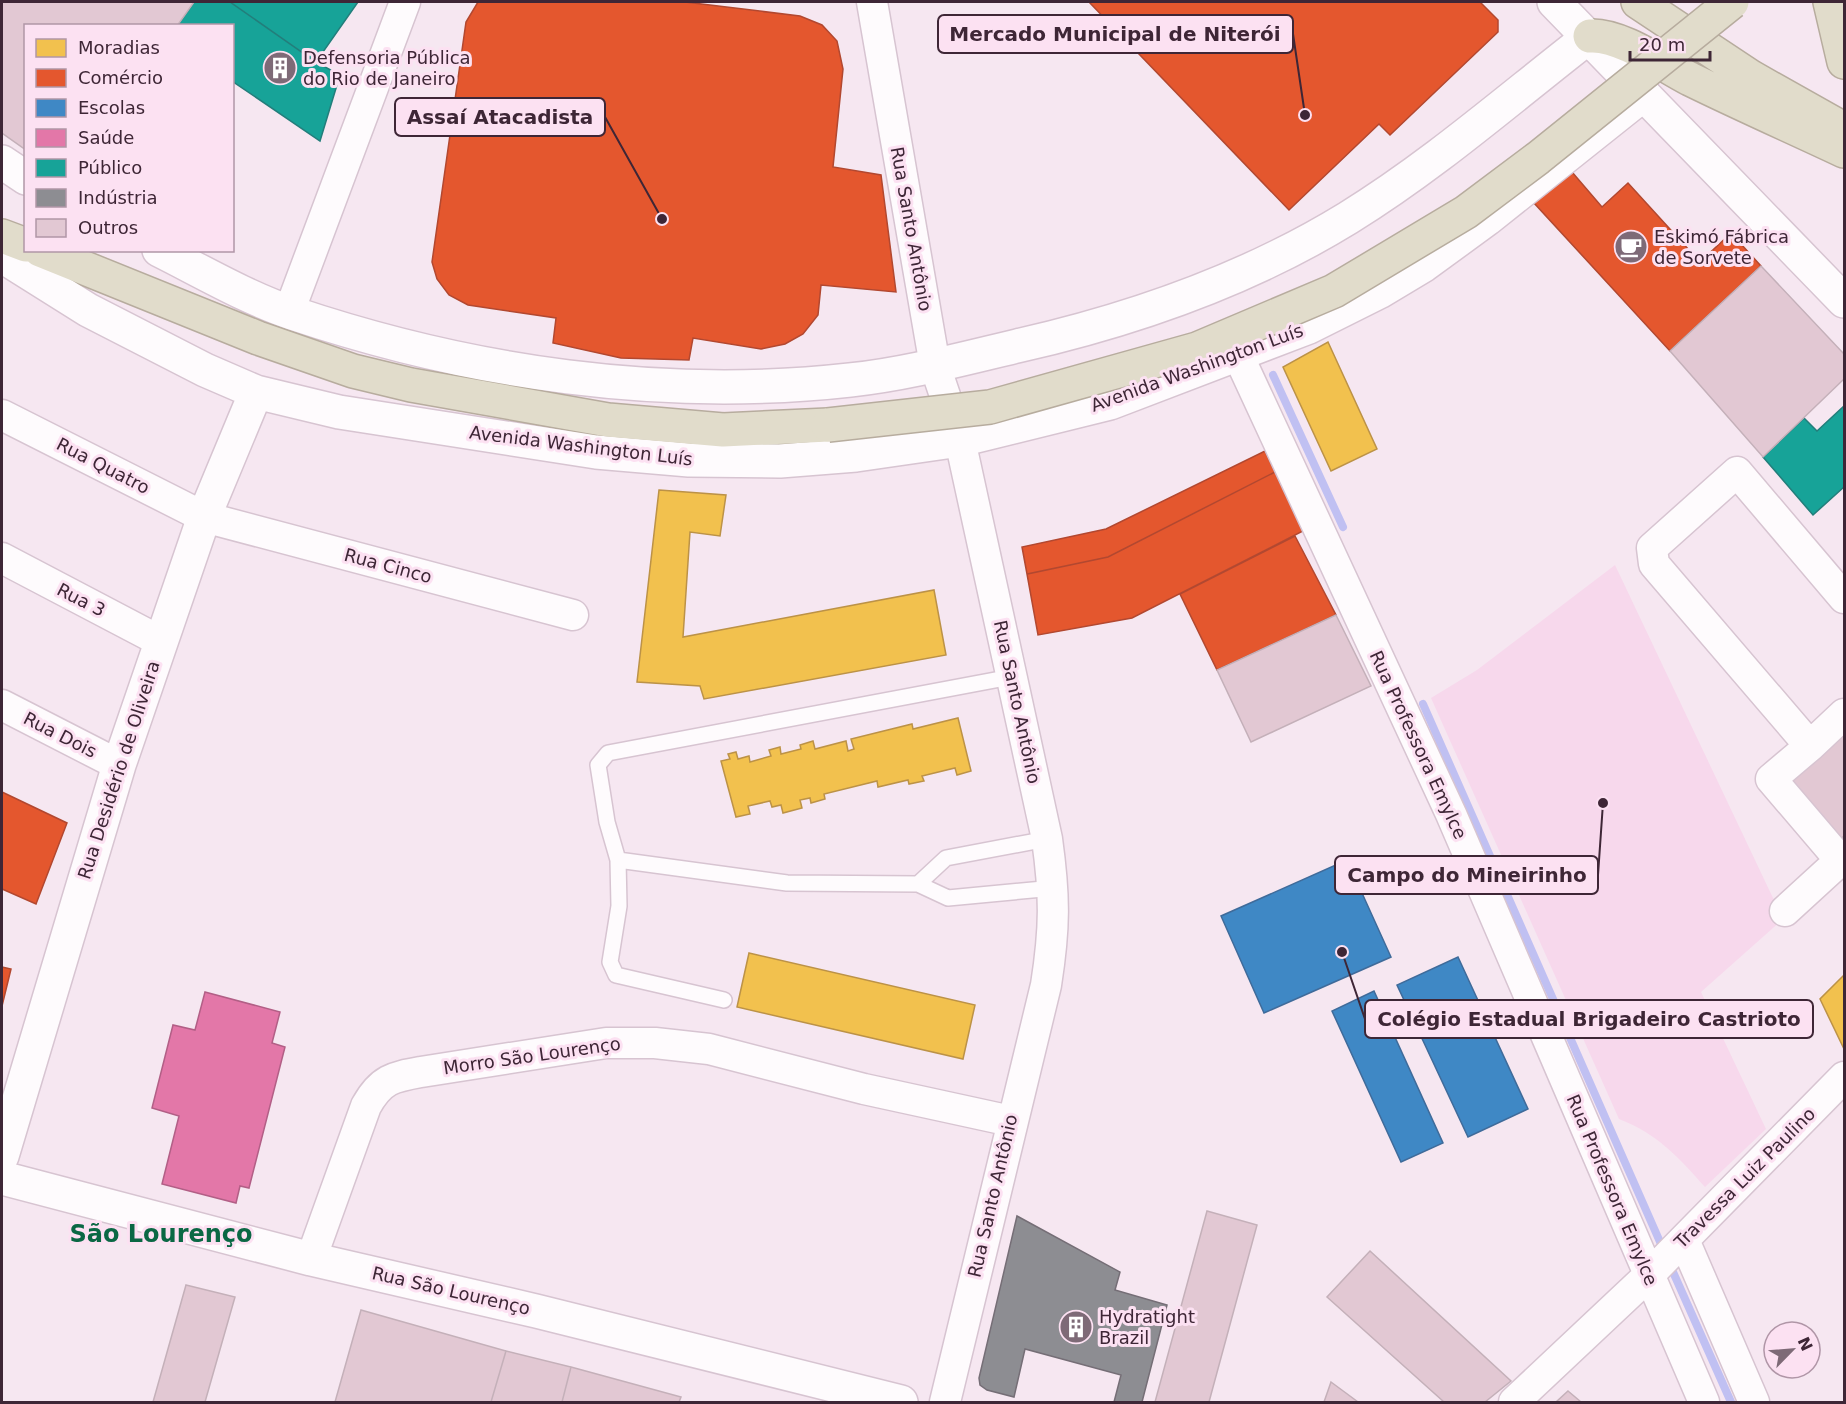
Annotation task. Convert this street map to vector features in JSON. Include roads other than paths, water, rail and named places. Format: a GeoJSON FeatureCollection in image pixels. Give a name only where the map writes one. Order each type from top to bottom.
{"type":"FeatureCollection","features":[{"type":"Feature","properties":{"kind":"highway"},"geometry":{"type":"LineString","coordinates":[[1638,2],[1751,77],[1845,130]]}},
{"type":"Feature","properties":{"kind":"highway"},"geometry":{"type":"LineString","coordinates":[[45,252],[258,338],[353,371],[411,385],[608,420],[723,430],[828,425],[990,407],[1197,349],[1334,291],[1466,212],[1538,158],[1732,2]]}},
{"type":"Feature","properties":{"kind":"highway"},"geometry":{"type":"LineString","coordinates":[[1830,2],[1845,62]]}},
{"type":"Feature","properties":{"kind":"highway"},"geometry":{"type":"LineString","coordinates":[[1590,36],[1599,36],[1619,42],[1845,151]]}},
{"type":"Feature","properties":{"kind":"highway"},"geometry":{"type":"LineString","coordinates":[[2,236],[24,244]]}},
{"type":"Feature","properties":{"kind":"street"},"geometry":{"type":"LineString","coordinates":[[288,312],[405,2]]}},
{"type":"Feature","properties":{"kind":"street","name":"Rua Santo Antônio"},"geometry":{"type":"LineString","coordinates":[[872,2],[935,366],[960,440],[1047,838],[1054,888],[1053,944],[1046,985],[1011,1121],[945,1402]]}},
{"type":"Feature","properties":{"kind":"street"},"geometry":{"type":"LineString","coordinates":[[1554,2],[1590,36],[1845,301]]}},
{"type":"Feature","properties":{"kind":"street"},"geometry":{"type":"LineString","coordinates":[[163,252],[288,312],[441,356],[517,370],[613,382],[735,386],[850,380],[935,366],[1051,339],[1124,318],[1196,292],[1269,261],[1349,217],[1431,162],[1590,36]]}},
{"type":"Feature","properties":{"kind":"street","name":"Avenida Washington Luís"},"geometry":{"type":"LineString","coordinates":[[2,256],[79,305],[130,333],[256,392],[339,412],[454,432],[596,452],[688,460],[780,461],[856,455],[960,440],[1110,403],[1309,327],[1379,292],[1424,265],[1487,219],[1644,94]]}},
{"type":"Feature","properties":{"kind":"street"},"geometry":{"type":"LineString","coordinates":[[2,162],[24,177]]}},
{"type":"Feature","properties":{"kind":"street","name":"Rua Professora Emylce"},"geometry":{"type":"LineString","coordinates":[[1238,355],[1451,814],[1704,1402]]}},
{"type":"Feature","properties":{"kind":"street","name":"Rua Desidério de Oliveira"},"geometry":{"type":"LineString","coordinates":[[2,1156],[119,765],[160,641],[204,517],[256,392]]}},
{"type":"Feature","properties":{"kind":"street","name":"Rua Quatro"},"geometry":{"type":"LineString","coordinates":[[2,415],[204,517]]}},
{"type":"Feature","properties":{"kind":"street"},"geometry":{"type":"LineString","coordinates":[[1810,746],[1654,564],[1652,548],[1737,472],[1845,598]]}},
{"type":"Feature","properties":{"kind":"street","name":"Rua Cinco"},"geometry":{"type":"LineString","coordinates":[[204,517],[573,615]]}},
{"type":"Feature","properties":{"kind":"street","name":"Rua 3"},"geometry":{"type":"LineString","coordinates":[[2,558],[160,641]]}},
{"type":"Feature","properties":{"kind":"street","name":"Rua Dois"},"geometry":{"type":"LineString","coordinates":[[2,705],[119,765]]}},
{"type":"Feature","properties":{"kind":"street"},"geometry":{"type":"LineString","coordinates":[[1785,911],[1843,859],[1771,779],[1845,714]]}},
{"type":"Feature","properties":{"kind":"street","name":"Morro São Lourenço"},"geometry":{"type":"LineString","coordinates":[[312,1259],[366,1106],[376,1088],[394,1077],[606,1043],[655,1043],[709,1049],[864,1089],[1011,1121]]}},
{"type":"Feature","properties":{"kind":"street","name":"Travessa Luiz Paulino"},"geometry":{"type":"LineString","coordinates":[[1514,1402],[1648,1276],[1845,1077]]}},
{"type":"Feature","properties":{"kind":"street","name":"Rua São Lourenço"},"geometry":{"type":"LineString","coordinates":[[2,1178],[312,1259],[536,1311],[901,1402]]}},
{"type":"Feature","properties":{"kind":"street"},"geometry":{"type":"LineString","coordinates":[[1684,1240],[1754,1402]]}},
{"type":"Feature","properties":{"kind":"lane"},"geometry":{"type":"LineString","coordinates":[[724,1000],[616,975],[610,962],[619,906],[618,860],[607,822],[598,765],[608,753],[1011,677]]}},
{"type":"Feature","properties":{"kind":"lane"},"geometry":{"type":"LineString","coordinates":[[918,884],[946,858],[1047,838]]}},
{"type":"Feature","properties":{"kind":"lane"},"geometry":{"type":"LineString","coordinates":[[618,860],[787,883],[918,884],[948,898],[1054,888]]}},
{"type":"Feature","properties":{"kind":"waterway"},"geometry":{"type":"LineString","coordinates":[[1273,375],[1343,527]]}},
{"type":"Feature","properties":{"kind":"waterway"},"geometry":{"type":"LineString","coordinates":[[1423,704],[1664,1251]]}},
{"type":"Feature","properties":{"kind":"waterway"},"geometry":{"type":"LineString","coordinates":[[1669,1263],[1731,1402]]}},
{"type":"Feature","properties":{"kind":"place","name":"Defensoria Pública do Rio de Janeiro"},"geometry":{"type":"Point","coordinates":[280,68]}},
{"type":"Feature","properties":{"kind":"place","name":"Mercado Municipal de Niterói"},"geometry":{"type":"Point","coordinates":[1305,115]}},
{"type":"Feature","properties":{"kind":"place","name":"Assaí Atacadista"},"geometry":{"type":"Point","coordinates":[662,219]}},
{"type":"Feature","properties":{"kind":"place","name":"Eskimó Fábrica de Sorvete"},"geometry":{"type":"Point","coordinates":[1631,247]}},
{"type":"Feature","properties":{"kind":"place","name":"Campo do Mineirinho"},"geometry":{"type":"Point","coordinates":[1603,803]}},
{"type":"Feature","properties":{"kind":"place","name":"Colégio Estadual Brigadeiro Castrioto"},"geometry":{"type":"Point","coordinates":[1342,952]}},
{"type":"Feature","properties":{"kind":"place","name":"Hydratight Brazil"},"geometry":{"type":"Point","coordinates":[1076,1327]}},
{"type":"Feature","properties":{"kind":"district","name":"São Lourenço"},"geometry":{"type":"Point","coordinates":[161,1234]}}]}
